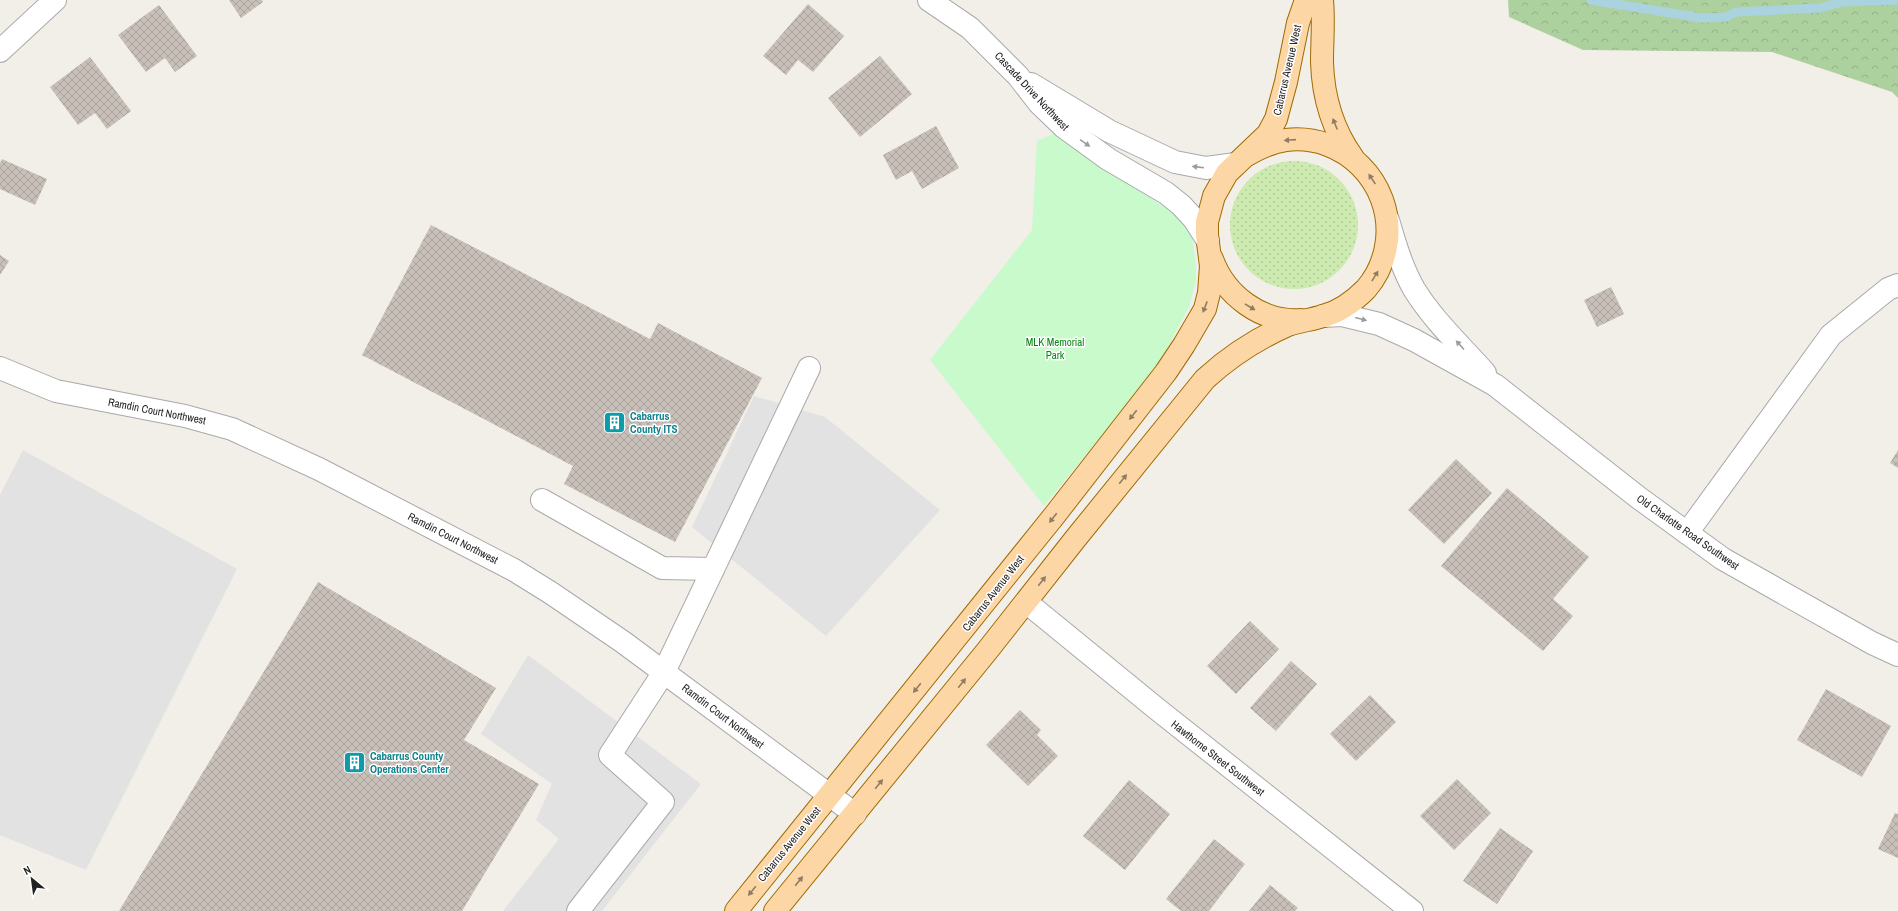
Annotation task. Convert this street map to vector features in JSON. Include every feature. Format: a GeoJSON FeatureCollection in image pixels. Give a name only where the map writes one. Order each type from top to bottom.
{"type":"FeatureCollection","features":[{"type":"Feature","properties":{"kind":"main road","name":"Cabarrus Avenue West"},"geometry":{"type":"LineString","coordinates":[[736,911],[829,794],[963,631],[1166,372],[1205,308],[1211,284],[1207,222],[1214,196],[1224,179],[1268,134],[1276,119],[1286,82],[1295,34],[1306,0]]}},
{"type":"Feature","properties":{"kind":"main road","name":"Cabarrus Avenue West"},"geometry":{"type":"LineString","coordinates":[[775,911],[855,814],[1138,460],[1205,379],[1224,361],[1249,344],[1290,324],[1335,312],[1356,298],[1366,289],[1376,273],[1384,256],[1387,243],[1388,230],[1384,205],[1372,179],[1353,158],[1334,123],[1326,93],[1322,63],[1322,0]]}},
{"type":"Feature","properties":{"kind":"main road","name":"Cabarrus Avenue West"},"geometry":{"type":"LineString","coordinates":[[1242,159],[1272,143],[1300,140],[1328,145],[1353,158]]}},
{"type":"Feature","properties":{"kind":"main road","name":"Cabarrus Avenue West"},"geometry":{"type":"LineString","coordinates":[[1209,248],[1215,267],[1228,289],[1248,306],[1271,316],[1297,320],[1316,318]]}},
{"type":"Feature","properties":{"kind":"street"},"geometry":{"type":"LineString","coordinates":[[0,50],[55,0]]}},
{"type":"Feature","properties":{"kind":"street","name":"Cascade Drive Northwest"},"geometry":{"type":"LineString","coordinates":[[929,0],[970,28],[1018,76],[1029,92],[1050,114],[1078,138],[1108,159],[1166,193],[1181,205],[1194,219],[1209,248]]}},
{"type":"Feature","properties":{"kind":"street"},"geometry":{"type":"LineString","coordinates":[[1018,76],[1109,131],[1175,162],[1206,168],[1242,159]]}},
{"type":"Feature","properties":{"kind":"street","name":"Old Charlotte Road Southwest"},"geometry":{"type":"LineString","coordinates":[[1384,205],[1398,251],[1408,276],[1418,295],[1436,318],[1495,385]]}},
{"type":"Feature","properties":{"kind":"street"},"geometry":{"type":"LineString","coordinates":[[1687,533],[1830,335],[1888,288],[1898,285]]}},
{"type":"Feature","properties":{"kind":"street","name":"Old Charlotte Road Southwest"},"geometry":{"type":"LineString","coordinates":[[1316,318],[1342,315],[1378,324],[1414,340],[1495,385],[1639,498],[1723,559],[1872,643],[1898,655]]}},
{"type":"Feature","properties":{"kind":"street","name":"Ramdin Court Northwest"},"geometry":{"type":"LineString","coordinates":[[0,368],[56,391],[201,419],[232,430],[272,447],[514,570],[570,605],[664,672],[855,814]]}},
{"type":"Feature","properties":{"kind":"street"},"geometry":{"type":"LineString","coordinates":[[578,911],[663,802],[610,754],[664,672],[810,368]]}},
{"type":"Feature","properties":{"kind":"street"},"geometry":{"type":"LineString","coordinates":[[542,500],[662,568],[713,569]]}},
{"type":"Feature","properties":{"kind":"street","name":"Hawthorne Street Southwest"},"geometry":{"type":"LineString","coordinates":[[1026,602],[1157,709],[1412,911]]}},
{"type":"Feature","properties":{"kind":"green space"},"geometry":{"type":"Polygon","coordinates":[[[1508,0],[1898,0],[1898,98],[1892,92],[1772,52],[1583,50],[1509,17],[1508,0]]]}},
{"type":"Feature","properties":{"kind":"green space","name":"MLK Memorial Park"},"geometry":{"type":"Polygon","coordinates":[[[1055,133],[1177,216],[1192,237],[1196,262],[1196,280],[1189,307],[1162,358],[1112,423],[1044,506],[930,360],[1032,230],[1037,141],[1055,133]]]}},
{"type":"Feature","properties":{"kind":"green space"},"geometry":{"type":"Polygon","coordinates":[[[1300,161],[1324,168],[1335,175],[1344,184],[1353,200],[1357,212],[1357,238],[1351,255],[1344,266],[1335,275],[1324,282],[1307,288],[1288,289],[1264,282],[1253,275],[1244,266],[1237,255],[1231,238],[1230,219],[1237,195],[1244,184],[1253,175],[1264,168],[1281,162],[1300,161]]]}},
{"type":"Feature","properties":{"kind":"shaded area"},"geometry":{"type":"Polygon","coordinates":[[[754,396],[825,417],[940,510],[826,636],[692,527],[754,396]]]}},
{"type":"Feature","properties":{"kind":"shaded area"},"geometry":{"type":"Polygon","coordinates":[[[23,450],[237,569],[86,870],[0,835],[0,495],[23,450]]]}},
{"type":"Feature","properties":{"kind":"shaded area"},"geometry":{"type":"Polygon","coordinates":[[[528,655],[701,784],[602,911],[503,911],[559,839],[536,820],[552,784],[481,734],[528,655]]]}},
{"type":"Feature","properties":{"kind":"building"},"geometry":{"type":"Polygon","coordinates":[[[229,0],[262,0],[263,2],[241,18],[229,0]]]}},
{"type":"Feature","properties":{"kind":"building"},"geometry":{"type":"Polygon","coordinates":[[[808,4],[844,36],[813,72],[798,60],[786,75],[763,56],[808,4]]]}},
{"type":"Feature","properties":{"kind":"building"},"geometry":{"type":"Polygon","coordinates":[[[159,5],[197,56],[175,72],[165,58],[146,72],[118,35],[159,5]]]}},
{"type":"Feature","properties":{"kind":"building"},"geometry":{"type":"Polygon","coordinates":[[[880,56],[912,94],[860,137],[828,98],[880,56]]]}},
{"type":"Feature","properties":{"kind":"building"},"geometry":{"type":"Polygon","coordinates":[[[90,57],[131,111],[107,129],[95,113],[78,125],[50,87],[90,57]]]}},
{"type":"Feature","properties":{"kind":"building"},"geometry":{"type":"Polygon","coordinates":[[[936,126],[959,168],[922,189],[912,171],[896,180],[883,155],[936,126]]]}},
{"type":"Feature","properties":{"kind":"building"},"geometry":{"type":"Polygon","coordinates":[[[2,159],[47,179],[35,205],[0,189],[0,163],[2,159]]]}},
{"type":"Feature","properties":{"kind":"building","name":"Cabarrus County ITS"},"geometry":{"type":"Polygon","coordinates":[[[431,225],[650,339],[658,323],[762,378],[675,542],[564,484],[573,466],[362,355],[431,225]]]}},
{"type":"Feature","properties":{"kind":"building"},"geometry":{"type":"Polygon","coordinates":[[[0,255],[9,261],[0,275],[0,255]]]}},
{"type":"Feature","properties":{"kind":"building"},"geometry":{"type":"Polygon","coordinates":[[[1611,287],[1624,314],[1597,327],[1584,300],[1611,287]]]}},
{"type":"Feature","properties":{"kind":"building"},"geometry":{"type":"Polygon","coordinates":[[[1898,450],[1898,468],[1890,463],[1898,450]]]}},
{"type":"Feature","properties":{"kind":"building"},"geometry":{"type":"Polygon","coordinates":[[[1456,459],[1492,493],[1444,544],[1408,510],[1456,459]]]}},
{"type":"Feature","properties":{"kind":"building"},"geometry":{"type":"Polygon","coordinates":[[[1507,488],[1589,557],[1553,599],[1573,616],[1543,651],[1441,566],[1507,488]]]}},
{"type":"Feature","properties":{"kind":"building","name":"Cabarrus County Operations Center"},"geometry":{"type":"Polygon","coordinates":[[[318,582],[496,688],[464,740],[539,784],[462,911],[119,911],[318,582]]]}},
{"type":"Feature","properties":{"kind":"building"},"geometry":{"type":"Polygon","coordinates":[[[1250,621],[1279,649],[1236,694],[1207,666],[1250,621]]]}},
{"type":"Feature","properties":{"kind":"building"},"geometry":{"type":"Polygon","coordinates":[[[1291,661],[1317,684],[1276,731],[1250,708],[1291,661]]]}},
{"type":"Feature","properties":{"kind":"building"},"geometry":{"type":"Polygon","coordinates":[[[1826,689],[1891,726],[1862,777],[1797,740],[1826,689]]]}},
{"type":"Feature","properties":{"kind":"building"},"geometry":{"type":"Polygon","coordinates":[[[1370,695],[1396,722],[1356,761],[1330,734],[1370,695]]]}},
{"type":"Feature","properties":{"kind":"building"},"geometry":{"type":"Polygon","coordinates":[[[1020,710],[1041,730],[1037,735],[1058,756],[1028,786],[986,745],[1020,710]]]}},
{"type":"Feature","properties":{"kind":"building"},"geometry":{"type":"Polygon","coordinates":[[[1457,779],[1491,813],[1454,850],[1420,816],[1457,779]]]}},
{"type":"Feature","properties":{"kind":"building"},"geometry":{"type":"Polygon","coordinates":[[[1129,780],[1170,814],[1125,870],[1083,836],[1129,780]]]}},
{"type":"Feature","properties":{"kind":"building"},"geometry":{"type":"Polygon","coordinates":[[[1895,813],[1898,814],[1898,858],[1878,849],[1895,813]]]}},
{"type":"Feature","properties":{"kind":"building"},"geometry":{"type":"Polygon","coordinates":[[[1500,828],[1533,851],[1497,904],[1463,881],[1500,828]]]}},
{"type":"Feature","properties":{"kind":"building"},"geometry":{"type":"Polygon","coordinates":[[[1214,839],[1245,864],[1209,911],[1181,911],[1166,899],[1214,839]]]}},
{"type":"Feature","properties":{"kind":"building"},"geometry":{"type":"Polygon","coordinates":[[[1270,885],[1298,908],[1295,911],[1249,911],[1270,885]]]}},
{"type":"Feature","properties":{"kind":"waterway"},"geometry":{"type":"LineString","coordinates":[[1591,0],[1702,18],[1726,17],[1736,12],[1820,8],[1842,2],[1898,0]]}},
{"type":"Feature","properties":{"kind":"place","name":"Cabarrus County ITS"},"geometry":{"type":"Point","coordinates":[614,422]}},
{"type":"Feature","properties":{"kind":"place","name":"Cabarrus County Operations Center"},"geometry":{"type":"Point","coordinates":[355,762]}}]}
